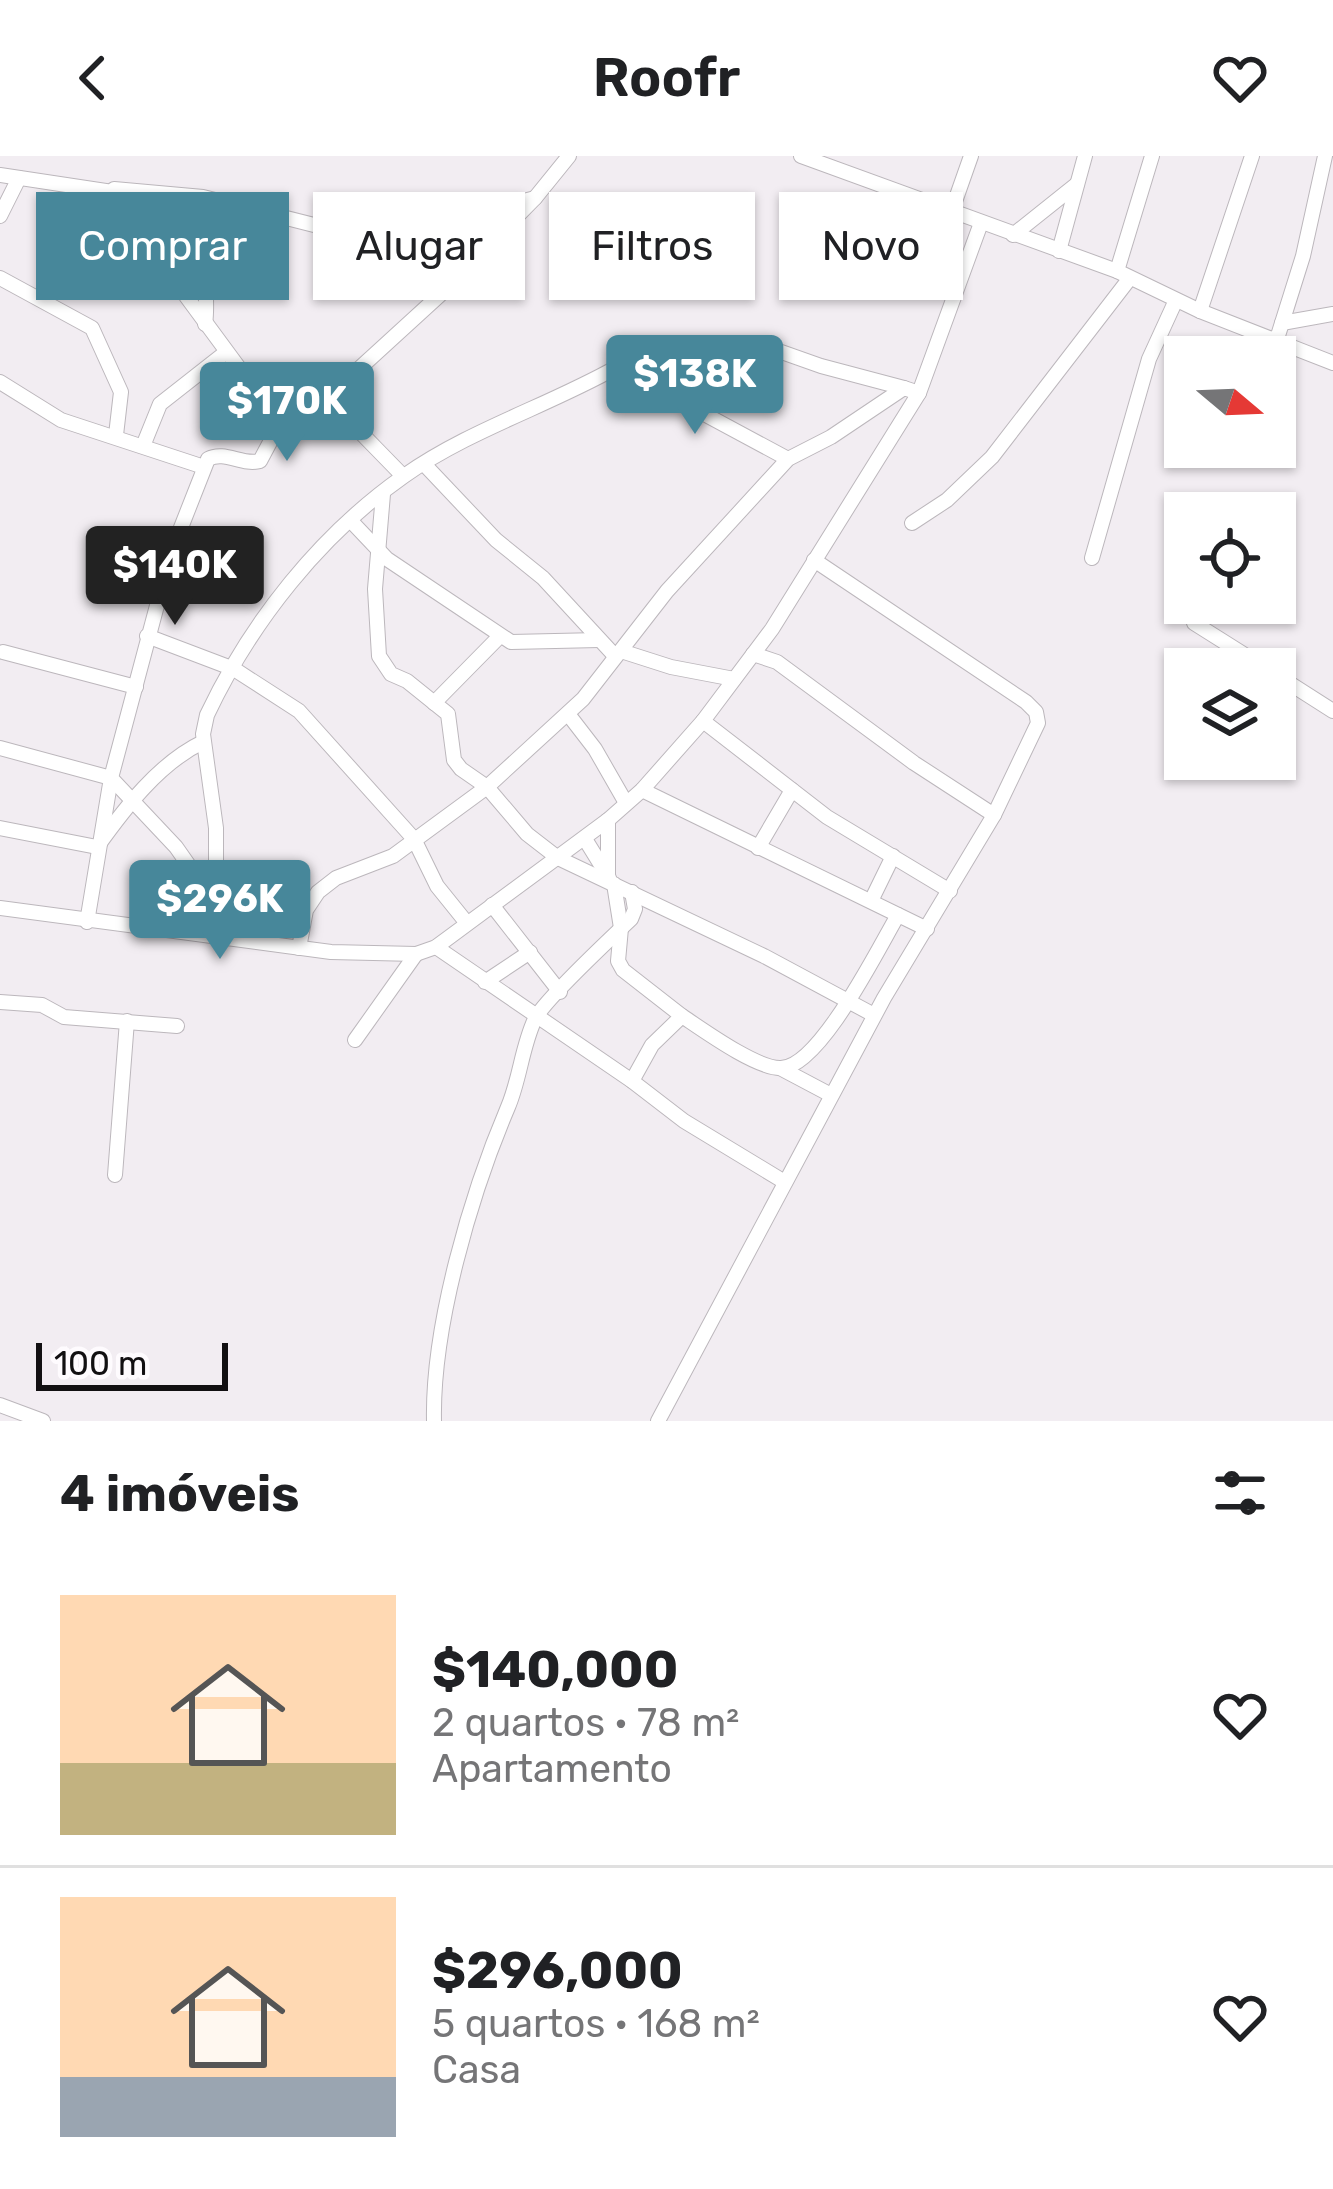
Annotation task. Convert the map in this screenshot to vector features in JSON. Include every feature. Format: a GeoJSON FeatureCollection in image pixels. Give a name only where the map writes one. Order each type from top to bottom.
{"type":"FeatureCollection","features":[{"type":"Feature","properties":{"kind":"street"},"geometry":{"type":"LineString","coordinates":[[87,922],[111,778],[147,636],[171,553],[208,459],[219,455],[260,461],[278,429],[327,398],[443,292],[535,198],[569,156]]}},
{"type":"Feature","properties":{"kind":"street"},"geometry":{"type":"LineString","coordinates":[[801,156],[902,192]]}},
{"type":"Feature","properties":{"kind":"street"},"geometry":{"type":"LineString","coordinates":[[958,192],[970,156]]}},
{"type":"Feature","properties":{"kind":"street"},"geometry":{"type":"LineString","coordinates":[[1059,251],[1085,156]]}},
{"type":"Feature","properties":{"kind":"street"},"geometry":{"type":"LineString","coordinates":[[911,523],[946,500],[992,458],[1124,274],[1152,156]]}},
{"type":"Feature","properties":{"kind":"street"},"geometry":{"type":"LineString","coordinates":[[1200,310],[1252,156]]}},
{"type":"Feature","properties":{"kind":"street"},"geometry":{"type":"LineString","coordinates":[[1278,336],[1303,256],[1325,156]]}},
{"type":"Feature","properties":{"kind":"street"},"geometry":{"type":"LineString","coordinates":[[0,175],[144,192]]}},
{"type":"Feature","properties":{"kind":"street"},"geometry":{"type":"LineString","coordinates":[[0,216],[19,178]]}},
{"type":"Feature","properties":{"kind":"street"},"geometry":{"type":"LineString","coordinates":[[1013,235],[1077,184]]}},
{"type":"Feature","properties":{"kind":"street"},"geometry":{"type":"LineString","coordinates":[[108,189],[134,205],[153,230],[225,353],[269,393],[327,398],[403,476]]}},
{"type":"Feature","properties":{"kind":"street"},"geometry":{"type":"LineString","coordinates":[[289,220],[392,232],[456,225],[535,198]]}},
{"type":"Feature","properties":{"kind":"street"},"geometry":{"type":"LineString","coordinates":[[963,215],[1124,274],[1262,336]]}},
{"type":"Feature","properties":{"kind":"street"},"geometry":{"type":"LineString","coordinates":[[0,908],[299,948],[416,954],[436,946],[608,820],[704,721],[772,629],[911,391],[981,223]]}},
{"type":"Feature","properties":{"kind":"street"},"geometry":{"type":"LineString","coordinates":[[0,278],[92,328],[119,382],[122,404],[116,435]]}},
{"type":"Feature","properties":{"kind":"street"},"geometry":{"type":"LineString","coordinates":[[205,324],[207,300]]}},
{"type":"Feature","properties":{"kind":"street"},"geometry":{"type":"LineString","coordinates":[[1092,558],[1149,358],[1176,300]]}},
{"type":"Feature","properties":{"kind":"street"},"geometry":{"type":"LineString","coordinates":[[1282,323],[1333,314]]}},
{"type":"Feature","properties":{"kind":"street"},"geometry":{"type":"LineString","coordinates":[[756,343],[911,391]]}},
{"type":"Feature","properties":{"kind":"street"},"geometry":{"type":"LineString","coordinates":[[1296,349],[1333,363]]}},
{"type":"Feature","properties":{"kind":"street"},"geometry":{"type":"LineString","coordinates":[[143,446],[160,404],[225,353]]}},
{"type":"Feature","properties":{"kind":"street"},"geometry":{"type":"LineString","coordinates":[[216,918],[216,828],[203,742],[207,715],[296,573],[403,476],[617,367],[788,459]]}},
{"type":"Feature","properties":{"kind":"street"},"geometry":{"type":"LineString","coordinates":[[0,382],[62,420],[204,467]]}},
{"type":"Feature","properties":{"kind":"street"},"geometry":{"type":"LineString","coordinates":[[299,948],[306,910],[318,892],[336,878],[385,861],[487,787],[568,714],[680,575],[788,459],[911,391]]}},
{"type":"Feature","properties":{"kind":"street"},"geometry":{"type":"LineString","coordinates":[[424,464],[496,540],[543,578],[599,640]]}},
{"type":"Feature","properties":{"kind":"street"},"geometry":{"type":"LineString","coordinates":[[383,494],[376,549],[379,656],[391,674],[448,714],[454,760],[470,778],[487,787],[527,834],[558,858],[764,956],[874,1016]]}},
{"type":"Feature","properties":{"kind":"street"},"geometry":{"type":"LineString","coordinates":[[350,520],[376,549],[517,644],[599,640],[698,674],[734,679]]}},
{"type":"Feature","properties":{"kind":"street"},"geometry":{"type":"LineString","coordinates":[[658,1421],[783,1181],[994,815],[1034,735],[1036,712],[814,560]]}},
{"type":"Feature","properties":{"kind":"street"},"geometry":{"type":"LineString","coordinates":[[1196,624],[1234,648]]}},
{"type":"Feature","properties":{"kind":"street"},"geometry":{"type":"LineString","coordinates":[[772,629],[777,662]]}},
{"type":"Feature","properties":{"kind":"street"},"geometry":{"type":"LineString","coordinates":[[147,636],[234,669],[272,691],[313,724],[414,839],[436,886],[466,922]]}},
{"type":"Feature","properties":{"kind":"street"},"geometry":{"type":"LineString","coordinates":[[434,704],[500,636]]}},
{"type":"Feature","properties":{"kind":"street"},"geometry":{"type":"LineString","coordinates":[[3,652],[136,687]]}},
{"type":"Feature","properties":{"kind":"street"},"geometry":{"type":"LineString","coordinates":[[753,654],[777,662],[896,751],[994,815]]}},
{"type":"Feature","properties":{"kind":"street"},"geometry":{"type":"LineString","coordinates":[[1296,687],[1333,711]]}},
{"type":"Feature","properties":{"kind":"street"},"geometry":{"type":"LineString","coordinates":[[568,714],[626,803]]}},
{"type":"Feature","properties":{"kind":"street"},"geometry":{"type":"LineString","coordinates":[[704,721],[792,790],[950,891]]}},
{"type":"Feature","properties":{"kind":"street"},"geometry":{"type":"LineString","coordinates":[[97,848],[162,769],[203,742]]}},
{"type":"Feature","properties":{"kind":"street"},"geometry":{"type":"LineString","coordinates":[[0,748],[111,778],[176,847],[204,887],[223,937]]}},
{"type":"Feature","properties":{"kind":"street"},"geometry":{"type":"LineString","coordinates":[[642,790],[927,929]]}},
{"type":"Feature","properties":{"kind":"street"},"geometry":{"type":"LineString","coordinates":[[758,848],[792,790]]}},
{"type":"Feature","properties":{"kind":"street"},"geometry":{"type":"LineString","coordinates":[[608,820],[611,881],[620,928],[617,952],[623,970],[682,1016],[750,1057],[831,1095]]}},
{"type":"Feature","properties":{"kind":"street"},"geometry":{"type":"LineString","coordinates":[[0,828],[97,848]]}},
{"type":"Feature","properties":{"kind":"street"},"geometry":{"type":"LineString","coordinates":[[585,839],[611,881]]}},
{"type":"Feature","properties":{"kind":"street"},"geometry":{"type":"LineString","coordinates":[[871,901],[893,856]]}},
{"type":"Feature","properties":{"kind":"street"},"geometry":{"type":"LineString","coordinates":[[434,1421],[440,1351],[466,1221],[491,1143],[511,1101],[536,1016],[634,913],[632,892]]}},
{"type":"Feature","properties":{"kind":"street"},"geometry":{"type":"LineString","coordinates":[[492,905],[560,992]]}},
{"type":"Feature","properties":{"kind":"street"},"geometry":{"type":"LineString","coordinates":[[780,1069],[816,1047],[898,915]]}},
{"type":"Feature","properties":{"kind":"street"},"geometry":{"type":"LineString","coordinates":[[436,946],[684,1121],[783,1181]]}},
{"type":"Feature","properties":{"kind":"street"},"geometry":{"type":"LineString","coordinates":[[485,982],[530,952]]}},
{"type":"Feature","properties":{"kind":"street"},"geometry":{"type":"LineString","coordinates":[[355,1040],[416,954]]}},
{"type":"Feature","properties":{"kind":"street"},"geometry":{"type":"LineString","coordinates":[[0,1002],[42,1005],[64,1017],[177,1026]]}},
{"type":"Feature","properties":{"kind":"street"},"geometry":{"type":"LineString","coordinates":[[632,1081],[652,1045],[682,1016]]}},
{"type":"Feature","properties":{"kind":"street"},"geometry":{"type":"LineString","coordinates":[[115,1175],[127,1021]]}},
{"type":"Feature","properties":{"kind":"street"},"geometry":{"type":"LineString","coordinates":[[0,1405],[43,1421]]}}]}
